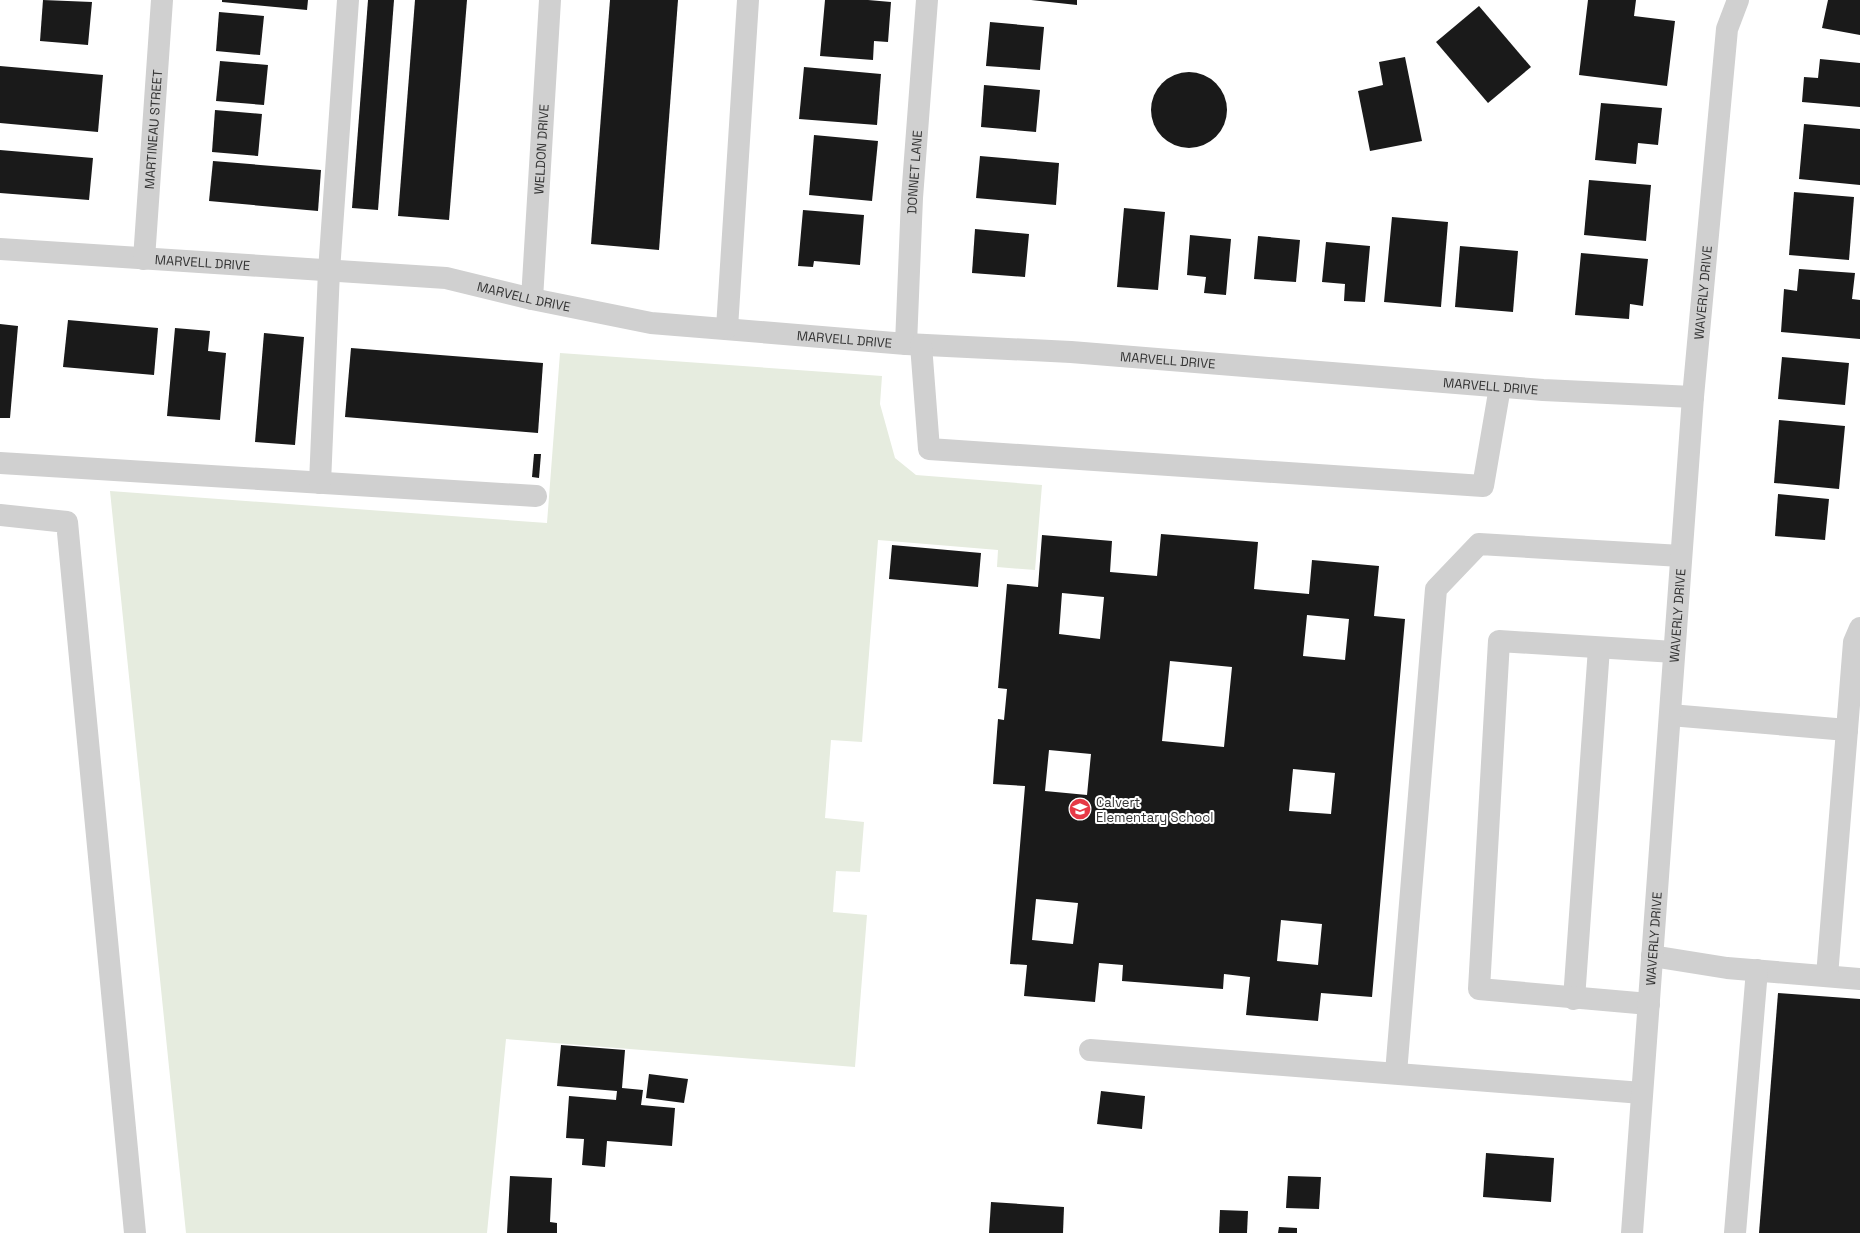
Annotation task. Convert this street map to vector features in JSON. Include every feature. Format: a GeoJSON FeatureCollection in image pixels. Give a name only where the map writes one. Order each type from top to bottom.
{"type":"FeatureCollection","features":[{"type":"Feature","properties":{"kind":"street","name":"MARTINEAU STREET"},"geometry":{"type":"LineString","coordinates":[[144,258],[162,0]]}},
{"type":"Feature","properties":{"kind":"street"},"geometry":{"type":"LineString","coordinates":[[320,483],[329,271],[348,0]]}},
{"type":"Feature","properties":{"kind":"street","name":"WELDON DRIVE"},"geometry":{"type":"LineString","coordinates":[[532,300],[550,0]]}},
{"type":"Feature","properties":{"kind":"street"},"geometry":{"type":"LineString","coordinates":[[727,328],[748,0]]}},
{"type":"Feature","properties":{"kind":"street","name":"DONNET LANE"},"geometry":{"type":"LineString","coordinates":[[927,0],[912,198],[913,344],[929,449],[1483,486],[1500,387]]}},
{"type":"Feature","properties":{"kind":"street","name":"WAVERLY DRIVE"},"geometry":{"type":"LineString","coordinates":[[1632,1233],[1693,396],[1727,29],[1738,0]]}},
{"type":"Feature","properties":{"kind":"street","name":"MARVELL DRIVE"},"geometry":{"type":"LineString","coordinates":[[0,249],[446,278],[532,300],[651,323],[913,344],[1071,352],[1500,387],[1693,396]]}},
{"type":"Feature","properties":{"kind":"street"},"geometry":{"type":"LineString","coordinates":[[0,463],[536,496]]}},
{"type":"Feature","properties":{"kind":"street"},"geometry":{"type":"LineString","coordinates":[[0,515],[67,522],[135,1233]]}},
{"type":"Feature","properties":{"kind":"street"},"geometry":{"type":"LineString","coordinates":[[1396,1073],[1436,589],[1479,544],[1681,556]]}},
{"type":"Feature","properties":{"kind":"street"},"geometry":{"type":"LineString","coordinates":[[1827,976],[1854,642],[1860,628]]}},
{"type":"Feature","properties":{"kind":"street"},"geometry":{"type":"LineString","coordinates":[[1649,1004],[1574,999],[1479,989],[1499,641],[1674,652]]}},
{"type":"Feature","properties":{"kind":"street"},"geometry":{"type":"LineString","coordinates":[[1574,999],[1588,647]]}},
{"type":"Feature","properties":{"kind":"street"},"geometry":{"type":"LineString","coordinates":[[1670,715],[1847,730]]}},
{"type":"Feature","properties":{"kind":"street"},"geometry":{"type":"LineString","coordinates":[[1652,956],[1757,970],[1860,979]]}},
{"type":"Feature","properties":{"kind":"street"},"geometry":{"type":"LineString","coordinates":[[1735,1233],[1757,970]]}},
{"type":"Feature","properties":{"kind":"street"},"geometry":{"type":"LineString","coordinates":[[1090,1050],[1642,1093]]}},
{"type":"Feature","properties":{"kind":"shaded area"},"geometry":{"type":"Polygon","coordinates":[[[560,353],[882,376],[880,404],[895,458],[916,475],[1042,485],[1035,570],[997,567],[998,550],[878,540],[862,742],[831,740],[825,818],[864,822],[860,872],[836,871],[833,912],[867,915],[855,1067],[506,1039],[487,1233],[186,1233],[110,491],[547,523],[560,353]]]}},
{"type":"Feature","properties":{"kind":"building"},"geometry":{"type":"Polygon","coordinates":[[[43,0],[92,2],[88,45],[40,41],[43,0]]]}},
{"type":"Feature","properties":{"kind":"building"},"geometry":{"type":"Polygon","coordinates":[[[222,0],[308,0],[307,10],[222,2],[222,0]]]}},
{"type":"Feature","properties":{"kind":"building"},"geometry":{"type":"Polygon","coordinates":[[[368,0],[394,0],[378,210],[352,208],[368,0]]]}},
{"type":"Feature","properties":{"kind":"building"},"geometry":{"type":"Polygon","coordinates":[[[415,0],[467,0],[449,220],[398,216],[415,0]]]}},
{"type":"Feature","properties":{"kind":"building"},"geometry":{"type":"Polygon","coordinates":[[[610,0],[678,0],[659,250],[591,244],[610,0]]]}},
{"type":"Feature","properties":{"kind":"building"},"geometry":{"type":"Polygon","coordinates":[[[825,0],[868,0],[891,2],[888,42],[874,41],[873,60],[820,56],[825,0]]]}},
{"type":"Feature","properties":{"kind":"building"},"geometry":{"type":"Polygon","coordinates":[[[1031,0],[1077,0],[1077,5],[1031,0]]]}},
{"type":"Feature","properties":{"kind":"building"},"geometry":{"type":"Polygon","coordinates":[[[1588,0],[1636,0],[1634,16],[1675,21],[1667,86],[1579,75],[1588,0]]]}},
{"type":"Feature","properties":{"kind":"building"},"geometry":{"type":"Polygon","coordinates":[[[1828,0],[1860,0],[1860,35],[1822,28],[1828,0]]]}},
{"type":"Feature","properties":{"kind":"building"},"geometry":{"type":"Polygon","coordinates":[[[1479,6],[1531,67],[1488,103],[1436,42],[1479,6]]]}},
{"type":"Feature","properties":{"kind":"building"},"geometry":{"type":"Polygon","coordinates":[[[219,12],[264,16],[260,55],[216,51],[219,12]]]}},
{"type":"Feature","properties":{"kind":"building"},"geometry":{"type":"Polygon","coordinates":[[[990,22],[1044,27],[1040,70],[986,66],[990,22]]]}},
{"type":"Feature","properties":{"kind":"building"},"geometry":{"type":"Polygon","coordinates":[[[1405,57],[1422,141],[1370,151],[1358,91],[1383,85],[1379,62],[1405,57]]]}},
{"type":"Feature","properties":{"kind":"building"},"geometry":{"type":"Polygon","coordinates":[[[1820,59],[1860,63],[1860,107],[1802,102],[1804,77],[1818,78],[1820,59]]]}},
{"type":"Feature","properties":{"kind":"building"},"geometry":{"type":"Polygon","coordinates":[[[220,61],[268,65],[264,105],[216,101],[220,61]]]}},
{"type":"Feature","properties":{"kind":"building"},"geometry":{"type":"Polygon","coordinates":[[[0,66],[103,75],[98,132],[0,123],[0,66]]]}},
{"type":"Feature","properties":{"kind":"building"},"geometry":{"type":"Polygon","coordinates":[[[804,67],[881,74],[877,125],[799,119],[804,67]]]}},
{"type":"Feature","properties":{"kind":"building"},"geometry":{"type":"Polygon","coordinates":[[[1189,72],[1203,75],[1216,83],[1224,96],[1227,110],[1224,124],[1216,137],[1203,145],[1189,148],[1175,145],[1162,137],[1154,124],[1151,110],[1154,96],[1162,83],[1175,75],[1189,72]]]}},
{"type":"Feature","properties":{"kind":"building"},"geometry":{"type":"Polygon","coordinates":[[[984,85],[1040,90],[1036,132],[981,127],[984,85]]]}},
{"type":"Feature","properties":{"kind":"building"},"geometry":{"type":"Polygon","coordinates":[[[1601,103],[1662,108],[1658,145],[1638,143],[1636,164],[1595,160],[1601,103]]]}},
{"type":"Feature","properties":{"kind":"building"},"geometry":{"type":"Polygon","coordinates":[[[215,110],[262,114],[258,156],[212,152],[215,110]]]}},
{"type":"Feature","properties":{"kind":"building"},"geometry":{"type":"Polygon","coordinates":[[[1804,124],[1860,129],[1860,185],[1799,179],[1804,124]]]}},
{"type":"Feature","properties":{"kind":"building"},"geometry":{"type":"Polygon","coordinates":[[[814,135],[878,141],[872,201],[809,195],[814,135]]]}},
{"type":"Feature","properties":{"kind":"building"},"geometry":{"type":"Polygon","coordinates":[[[0,150],[93,158],[89,200],[0,193],[0,150]]]}},
{"type":"Feature","properties":{"kind":"building"},"geometry":{"type":"Polygon","coordinates":[[[980,156],[1059,163],[1056,205],[976,198],[980,156]]]}},
{"type":"Feature","properties":{"kind":"building"},"geometry":{"type":"Polygon","coordinates":[[[213,161],[321,170],[318,211],[209,201],[213,161]]]}},
{"type":"Feature","properties":{"kind":"building"},"geometry":{"type":"Polygon","coordinates":[[[1589,180],[1651,185],[1646,241],[1584,235],[1589,180]]]}},
{"type":"Feature","properties":{"kind":"building"},"geometry":{"type":"Polygon","coordinates":[[[1794,192],[1854,197],[1849,260],[1789,255],[1794,192]]]}},
{"type":"Feature","properties":{"kind":"building"},"geometry":{"type":"Polygon","coordinates":[[[1124,208],[1165,212],[1158,290],[1117,287],[1124,208]]]}},
{"type":"Feature","properties":{"kind":"building"},"geometry":{"type":"Polygon","coordinates":[[[803,210],[864,215],[860,265],[814,261],[813,267],[798,266],[803,210]]]}},
{"type":"Feature","properties":{"kind":"building"},"geometry":{"type":"Polygon","coordinates":[[[1392,217],[1448,222],[1441,307],[1384,302],[1392,217]]]}},
{"type":"Feature","properties":{"kind":"building"},"geometry":{"type":"Polygon","coordinates":[[[975,229],[1029,234],[1025,277],[972,273],[975,229]]]}},
{"type":"Feature","properties":{"kind":"building"},"geometry":{"type":"Polygon","coordinates":[[[1190,235],[1231,239],[1226,295],[1204,293],[1206,277],[1187,275],[1190,235]]]}},
{"type":"Feature","properties":{"kind":"building"},"geometry":{"type":"Polygon","coordinates":[[[1258,236],[1300,240],[1296,282],[1254,279],[1258,236]]]}},
{"type":"Feature","properties":{"kind":"building"},"geometry":{"type":"Polygon","coordinates":[[[1326,242],[1370,246],[1365,302],[1344,301],[1345,284],[1322,282],[1326,242]]]}},
{"type":"Feature","properties":{"kind":"building"},"geometry":{"type":"Polygon","coordinates":[[[1460,246],[1518,251],[1513,312],[1455,307],[1460,246]]]}},
{"type":"Feature","properties":{"kind":"building"},"geometry":{"type":"Polygon","coordinates":[[[1581,253],[1648,259],[1643,306],[1630,304],[1629,319],[1575,315],[1581,253]]]}},
{"type":"Feature","properties":{"kind":"building"},"geometry":{"type":"Polygon","coordinates":[[[1799,269],[1855,273],[1852,299],[1860,300],[1860,339],[1781,332],[1784,289],[1797,291],[1799,269]]]}},
{"type":"Feature","properties":{"kind":"building"},"geometry":{"type":"Polygon","coordinates":[[[68,320],[158,328],[154,375],[63,367],[68,320]]]}},
{"type":"Feature","properties":{"kind":"building"},"geometry":{"type":"Polygon","coordinates":[[[0,324],[18,326],[10,418],[0,418],[0,324]]]}},
{"type":"Feature","properties":{"kind":"building"},"geometry":{"type":"Polygon","coordinates":[[[175,328],[210,331],[208,351],[226,353],[220,420],[167,416],[175,328]]]}},
{"type":"Feature","properties":{"kind":"building"},"geometry":{"type":"Polygon","coordinates":[[[264,333],[304,337],[295,445],[255,442],[264,333]]]}},
{"type":"Feature","properties":{"kind":"building"},"geometry":{"type":"Polygon","coordinates":[[[351,348],[543,363],[538,433],[345,417],[351,348]]]}},
{"type":"Feature","properties":{"kind":"building"},"geometry":{"type":"Polygon","coordinates":[[[1782,357],[1849,363],[1845,405],[1778,399],[1782,357]]]}},
{"type":"Feature","properties":{"kind":"building"},"geometry":{"type":"Polygon","coordinates":[[[1779,420],[1845,426],[1839,489],[1774,483],[1779,420]]]}},
{"type":"Feature","properties":{"kind":"building"},"geometry":{"type":"Polygon","coordinates":[[[534,454],[541,454],[539,478],[532,477],[534,454]]]}},
{"type":"Feature","properties":{"kind":"building"},"geometry":{"type":"Polygon","coordinates":[[[1778,494],[1829,499],[1825,540],[1775,536],[1778,494]]]}},
{"type":"Feature","properties":{"kind":"building"},"geometry":{"type":"Polygon","coordinates":[[[1161,534],[1258,542],[1254,589],[1309,594],[1312,560],[1379,566],[1374,616],[1405,619],[1372,997],[1321,993],[1318,1021],[1246,1015],[1250,977],[1224,974],[1223,989],[1122,981],[1123,965],[1099,963],[1095,1002],[1024,996],[1027,965],[1010,964],[1025,786],[993,784],[998,719],[1004,720],[1007,689],[998,688],[1007,584],[1038,587],[1042,535],[1112,541],[1110,572],[1157,576],[1161,534]],[[1062,593],[1059,634],[1100,639],[1104,597],[1062,593]],[[1307,615],[1303,656],[1345,660],[1349,619],[1307,615]],[[1170,661],[1162,741],[1224,747],[1232,667],[1170,661]],[[1049,750],[1045,791],[1087,795],[1091,754],[1049,750]],[[1293,769],[1289,811],[1331,814],[1335,773],[1293,769]],[[1036,899],[1032,940],[1073,944],[1078,903],[1036,899]],[[1281,920],[1277,961],[1318,965],[1322,924],[1281,920]]]}},
{"type":"Feature","properties":{"kind":"building"},"geometry":{"type":"Polygon","coordinates":[[[892,545],[981,553],[978,587],[889,579],[892,545]]]}},
{"type":"Feature","properties":{"kind":"building"},"geometry":{"type":"Polygon","coordinates":[[[1778,993],[1860,999],[1860,1233],[1759,1233],[1778,993]]]}},
{"type":"Feature","properties":{"kind":"building"},"geometry":{"type":"Polygon","coordinates":[[[561,1045],[625,1050],[622,1088],[643,1090],[641,1105],[675,1108],[672,1146],[607,1141],[605,1167],[582,1165],[584,1139],[566,1138],[569,1096],[616,1100],[617,1091],[557,1086],[561,1045]]]}},
{"type":"Feature","properties":{"kind":"building"},"geometry":{"type":"Polygon","coordinates":[[[649,1074],[688,1079],[684,1103],[646,1098],[649,1074]]]}},
{"type":"Feature","properties":{"kind":"building"},"geometry":{"type":"Polygon","coordinates":[[[1101,1091],[1145,1096],[1142,1129],[1097,1124],[1101,1091]]]}},
{"type":"Feature","properties":{"kind":"building"},"geometry":{"type":"Polygon","coordinates":[[[1486,1153],[1554,1158],[1551,1202],[1483,1197],[1486,1153]]]}},
{"type":"Feature","properties":{"kind":"building"},"geometry":{"type":"Polygon","coordinates":[[[510,1176],[552,1178],[550,1222],[557,1223],[557,1233],[507,1233],[510,1176]]]}},
{"type":"Feature","properties":{"kind":"building"},"geometry":{"type":"Polygon","coordinates":[[[1288,1176],[1321,1177],[1319,1209],[1286,1208],[1288,1176]]]}},
{"type":"Feature","properties":{"kind":"building"},"geometry":{"type":"Polygon","coordinates":[[[991,1202],[1064,1207],[1063,1233],[989,1233],[991,1202]]]}},
{"type":"Feature","properties":{"kind":"building"},"geometry":{"type":"Polygon","coordinates":[[[1220,1210],[1248,1211],[1247,1233],[1219,1233],[1220,1210]]]}},
{"type":"Feature","properties":{"kind":"building"},"geometry":{"type":"Polygon","coordinates":[[[1279,1227],[1297,1228],[1297,1233],[1278,1233],[1279,1227]]]}},
{"type":"Feature","properties":{"kind":"place","name":"Calvert Elementary School"},"geometry":{"type":"Point","coordinates":[1080,809]}}]}
